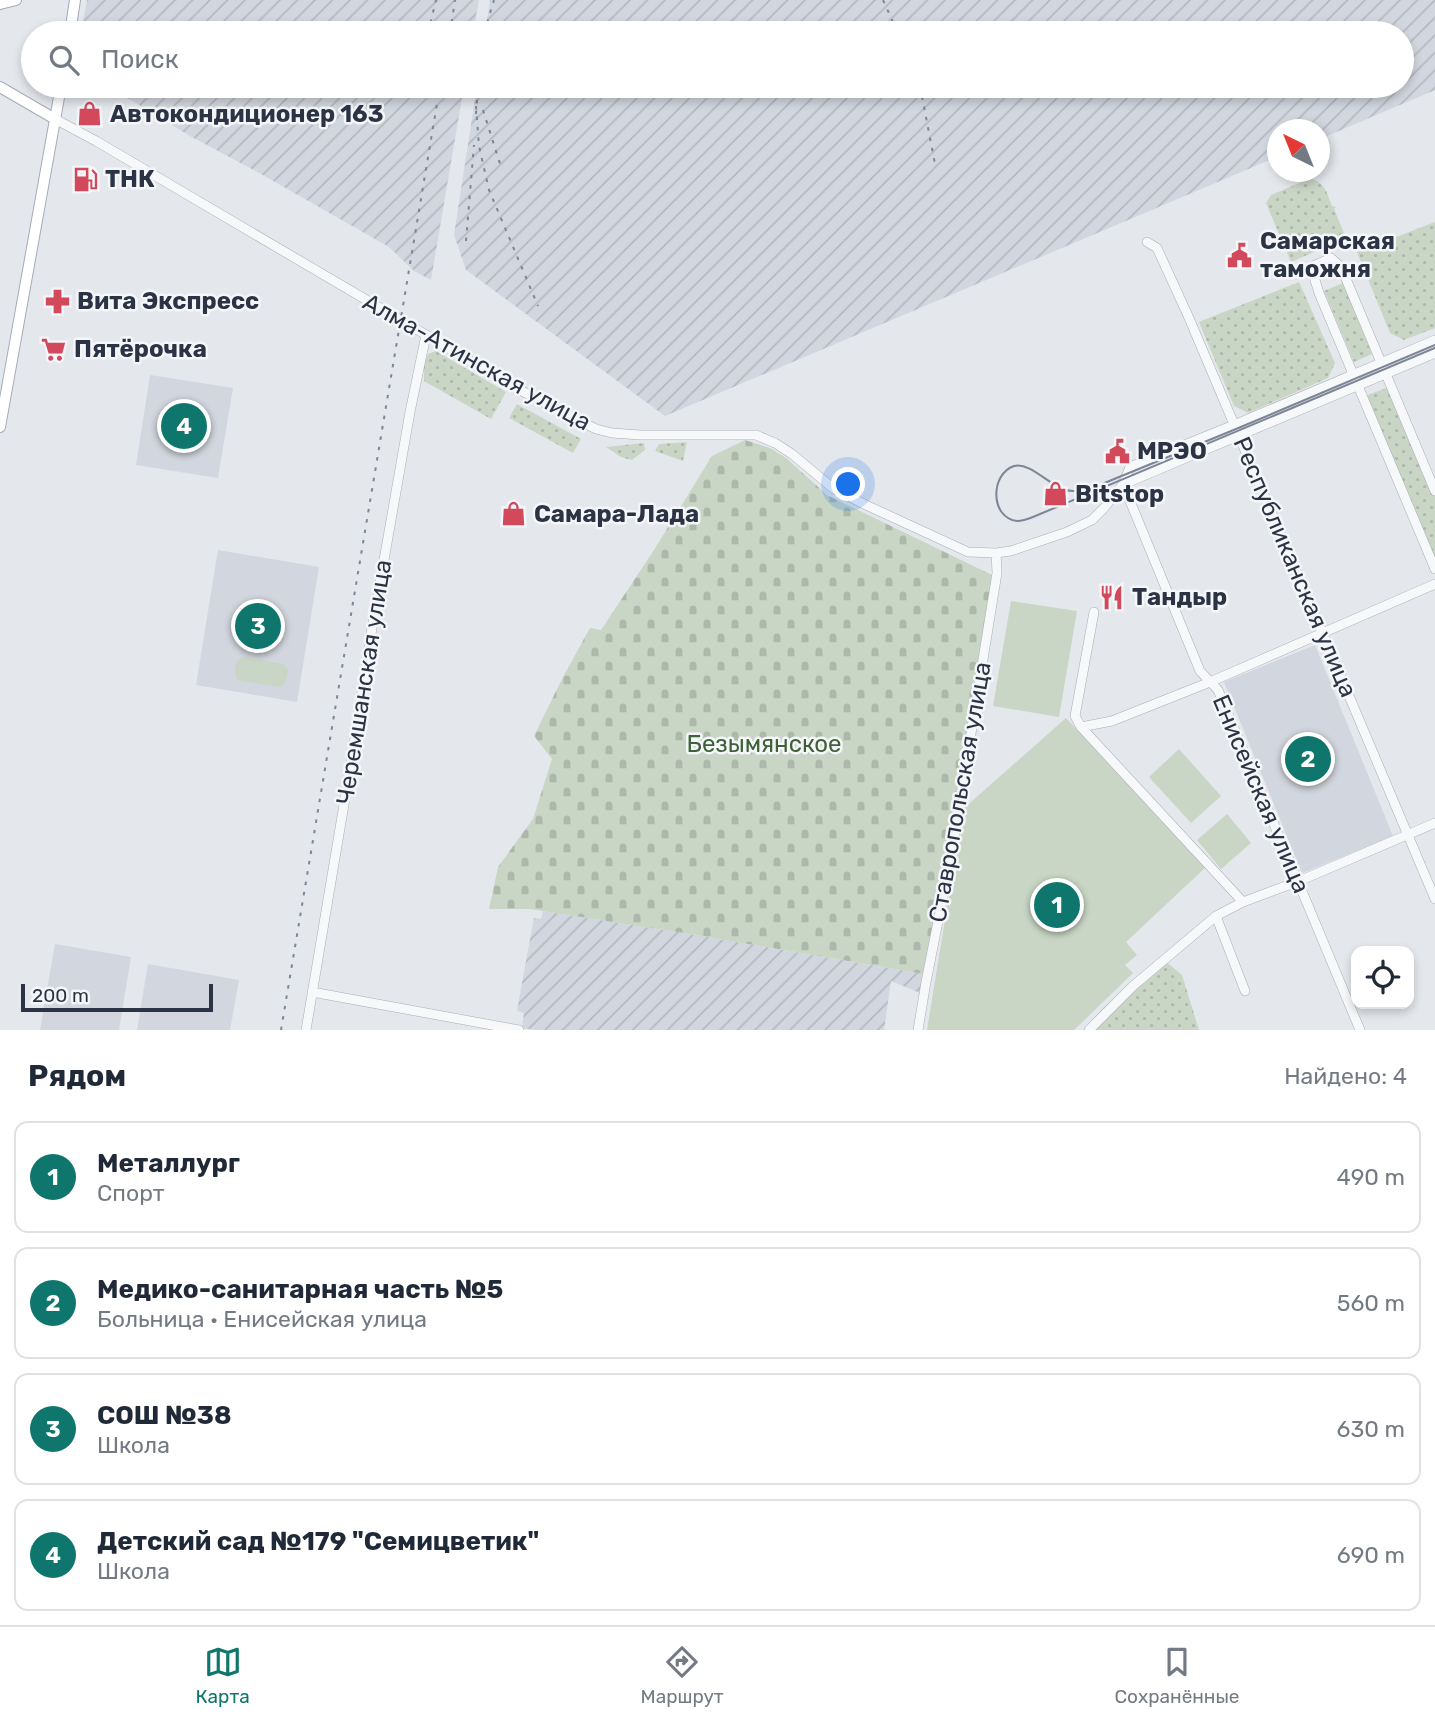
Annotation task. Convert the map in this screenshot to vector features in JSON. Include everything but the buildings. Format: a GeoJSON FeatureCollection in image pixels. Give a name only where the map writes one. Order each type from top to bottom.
{"type":"FeatureCollection","features":[{"type":"Feature","properties":{"kind":"main road"},"geometry":{"type":"LineString","coordinates":[[0,4],[16,0]]}},
{"type":"Feature","properties":{"kind":"main road"},"geometry":{"type":"LineString","coordinates":[[72,21],[75,0]]}},
{"type":"Feature","properties":{"kind":"main road","name":"Алма-Атинская улица"},"geometry":{"type":"LineString","coordinates":[[0,87],[55,119]]}},
{"type":"Feature","properties":{"kind":"main road"},"geometry":{"type":"LineString","coordinates":[[0,427],[59,98]]}},
{"type":"Feature","properties":{"kind":"street","name":"Алма-Атинская улица"},"geometry":{"type":"LineString","coordinates":[[55,119],[517,389],[596,429],[631,434],[756,435],[792,454],[834,489],[968,552],[1011,551],[1067,532],[1092,520],[1104,508],[1123,484],[1130,467],[1435,340]]}},
{"type":"Feature","properties":{"kind":"street","name":"Республиканская улица"},"geometry":{"type":"LineString","coordinates":[[1147,242],[1157,248],[1189,318],[1435,899]]}},
{"type":"Feature","properties":{"kind":"street"},"geometry":{"type":"LineString","coordinates":[[1435,491],[1341,267],[1331,258],[1313,266],[1319,293],[1435,569]]}},
{"type":"Feature","properties":{"kind":"street","name":"Черемшанская улица"},"geometry":{"type":"LineString","coordinates":[[306,1030],[373,622],[426,335]]}},
{"type":"Feature","properties":{"kind":"street","name":"Алма-Атинская улица"},"geometry":{"type":"LineString","coordinates":[[1123,484],[1435,353]]}},
{"type":"Feature","properties":{"kind":"street","name":"Енисейская улица"},"geometry":{"type":"LineString","coordinates":[[1123,484],[1200,671],[1218,690],[1360,1030]]}},
{"type":"Feature","properties":{"kind":"street","name":"Ставропольская улица"},"geometry":{"type":"LineString","coordinates":[[918,1030],[952,850],[997,573],[996,553]]}},
{"type":"Feature","properties":{"kind":"street"},"geometry":{"type":"LineString","coordinates":[[1081,727],[1112,721],[1210,682],[1435,584]]}},
{"type":"Feature","properties":{"kind":"street"},"geometry":{"type":"LineString","coordinates":[[1094,612],[1075,716],[1081,727],[1243,902]]}},
{"type":"Feature","properties":{"kind":"street"},"geometry":{"type":"LineString","coordinates":[[1089,1030],[1133,986],[1216,916],[1243,902],[1435,823]]}},
{"type":"Feature","properties":{"kind":"street"},"geometry":{"type":"LineString","coordinates":[[1216,916],[1245,991]]}},
{"type":"Feature","properties":{"kind":"street"},"geometry":{"type":"LineString","coordinates":[[312,992],[519,1030]]}},
{"type":"Feature","properties":{"kind":"shaded area"},"geometry":{"type":"Polygon","coordinates":[[[87,0],[479,0],[475,21],[83,21],[87,0]]]}},
{"type":"Feature","properties":{"kind":"shaded area"},"geometry":{"type":"Polygon","coordinates":[[[490,0],[1435,0],[1435,90],[1330,135],[1330,119],[1267,119],[1267,161],[665,416],[466,270],[454,235],[475,98],[1414,98],[1414,21],[487,21],[490,0]]]}},
{"type":"Feature","properties":{"kind":"shaded area"},"geometry":{"type":"Polygon","coordinates":[[[128,98],[462,98],[431,280],[414,271],[389,247],[190,136],[128,98]]]}},
{"type":"Feature","properties":{"kind":"shaded area"},"geometry":{"type":"Polygon","coordinates":[[[150,375],[233,388],[218,478],[136,465],[150,375]]]}},
{"type":"Feature","properties":{"kind":"shaded area"},"geometry":{"type":"Polygon","coordinates":[[[218,550],[319,567],[297,702],[196,685],[218,550]]]}},
{"type":"Feature","properties":{"kind":"shaded area"},"geometry":{"type":"Polygon","coordinates":[[[1315,645],[1393,836],[1302,873],[1224,682],[1315,645]]]}},
{"type":"Feature","properties":{"kind":"shaded area"},"geometry":{"type":"Polygon","coordinates":[[[543,911],[924,974],[920,993],[891,981],[884,1030],[522,1028],[524,1013],[517,1011],[534,918],[541,919],[543,911]]]}},
{"type":"Feature","properties":{"kind":"shaded area"},"geometry":{"type":"Polygon","coordinates":[[[55,944],[131,957],[119,1030],[40,1030],[55,944]]]}},
{"type":"Feature","properties":{"kind":"shaded area"},"geometry":{"type":"Polygon","coordinates":[[[148,964],[239,980],[230,1030],[137,1030],[148,964]]]}},
{"type":"Feature","properties":{"kind":"green space"},"geometry":{"type":"Polygon","coordinates":[[[1302,182],[1319,182],[1325,188],[1332,206],[1336,207],[1334,209],[1346,238],[1291,262],[1266,203],[1271,195],[1302,182]]]}},
{"type":"Feature","properties":{"kind":"green space"},"geometry":{"type":"Polygon","coordinates":[[[1435,222],[1435,328],[1404,340],[1390,333],[1357,252],[1435,222]]]}},
{"type":"Feature","properties":{"kind":"green space"},"geometry":{"type":"Polygon","coordinates":[[[1299,282],[1335,363],[1328,378],[1248,413],[1234,406],[1199,322],[1299,282]]]}},
{"type":"Feature","properties":{"kind":"green space"},"geometry":{"type":"Polygon","coordinates":[[[1343,283],[1372,354],[1354,362],[1324,291],[1343,283]]]}},
{"type":"Feature","properties":{"kind":"green space"},"geometry":{"type":"Polygon","coordinates":[[[436,351],[506,392],[491,419],[424,381],[424,365],[428,354],[436,351]]]}},
{"type":"Feature","properties":{"kind":"green space"},"geometry":{"type":"Polygon","coordinates":[[[1389,387],[1435,495],[1435,560],[1365,396],[1389,387]]]}},
{"type":"Feature","properties":{"kind":"green space"},"geometry":{"type":"Polygon","coordinates":[[[517,404],[581,439],[573,453],[509,418],[517,404]]]}},
{"type":"Feature","properties":{"kind":"green space","name":"Безымянское"},"geometry":{"type":"Polygon","coordinates":[[[745,440],[770,448],[786,458],[827,495],[994,576],[924,974],[530,909],[489,909],[498,867],[533,819],[552,759],[534,736],[563,677],[590,628],[601,630],[712,456],[745,440]]]}},
{"type":"Feature","properties":{"kind":"green space"},"geometry":{"type":"Polygon","coordinates":[[[687,442],[683,461],[655,451],[659,444],[687,442]]]}},
{"type":"Feature","properties":{"kind":"green space"},"geometry":{"type":"Polygon","coordinates":[[[644,443],[645,450],[632,460],[621,457],[606,447],[644,443]]]}},
{"type":"Feature","properties":{"kind":"green space"},"geometry":{"type":"Polygon","coordinates":[[[1011,601],[1077,611],[1059,717],[993,706],[1011,601]]]}},
{"type":"Feature","properties":{"kind":"green space"},"geometry":{"type":"Polygon","coordinates":[[[242,657],[284,664],[288,671],[286,682],[280,687],[238,680],[235,667],[242,657]]]}},
{"type":"Feature","properties":{"kind":"green space"},"geometry":{"type":"Polygon","coordinates":[[[1066,718],[1206,867],[1126,942],[1137,955],[1125,965],[1133,973],[1074,1030],[927,1030],[963,809],[1066,718]]]}},
{"type":"Feature","properties":{"kind":"green space"},"geometry":{"type":"Polygon","coordinates":[[[1179,749],[1221,796],[1191,823],[1149,777],[1179,749]]]}},
{"type":"Feature","properties":{"kind":"green space"},"geometry":{"type":"Polygon","coordinates":[[[1227,814],[1251,843],[1221,869],[1197,840],[1227,814]]]}},
{"type":"Feature","properties":{"kind":"green space"},"geometry":{"type":"Polygon","coordinates":[[[1165,961],[1182,975],[1199,1030],[1083,1030],[1105,1006],[1165,961]]]}},
{"type":"Feature","properties":{"kind":"tram line"},"geometry":{"type":"LineString","coordinates":[[1435,345],[1085,491],[1066,490],[1033,470],[1014,466],[1006,471],[997,486],[998,504],[1008,518],[1017,521],[1029,518],[1435,348]]}},
{"type":"Feature","properties":{"kind":"railway"},"geometry":{"type":"LineString","coordinates":[[431,21],[436,0]]}},
{"type":"Feature","properties":{"kind":"railway"},"geometry":{"type":"LineString","coordinates":[[452,21],[455,0]]}},
{"type":"Feature","properties":{"kind":"railway"},"geometry":{"type":"LineString","coordinates":[[488,21],[494,0]]}},
{"type":"Feature","properties":{"kind":"railway"},"geometry":{"type":"LineString","coordinates":[[883,0],[893,21]]}},
{"type":"Feature","properties":{"kind":"railway"},"geometry":{"type":"LineString","coordinates":[[281,1030],[438,98]]}},
{"type":"Feature","properties":{"kind":"railway"},"geometry":{"type":"LineString","coordinates":[[476,114],[477,98]]}},
{"type":"Feature","properties":{"kind":"railway"},"geometry":{"type":"LineString","coordinates":[[922,98],[935,164]]}},
{"type":"Feature","properties":{"kind":"railway"},"geometry":{"type":"LineString","coordinates":[[476,106],[479,146],[489,190],[538,306]]}},
{"type":"Feature","properties":{"kind":"railway"},"geometry":{"type":"LineString","coordinates":[[483,110],[502,170]]}},
{"type":"Feature","properties":{"kind":"railway"},"geometry":{"type":"LineString","coordinates":[[466,241],[474,145]]}},
{"type":"Feature","properties":{"kind":"place","name":"Автокондиционер 163"},"geometry":{"type":"Point","coordinates":[90,114]}},
{"type":"Feature","properties":{"kind":"place","name":"ТНК"},"geometry":{"type":"Point","coordinates":[85,179]}},
{"type":"Feature","properties":{"kind":"place","name":"Самарская таможня"},"geometry":{"type":"Point","coordinates":[1240,255]}},
{"type":"Feature","properties":{"kind":"place","name":"Вита Экспресс"},"geometry":{"type":"Point","coordinates":[57,301]}},
{"type":"Feature","properties":{"kind":"place","name":"Пятёрочка"},"geometry":{"type":"Point","coordinates":[54,349]}},
{"type":"Feature","properties":{"kind":"place","name":"Детский сад №179 \"Семицветик\""},"geometry":{"type":"Point","coordinates":[184,426]}},
{"type":"Feature","properties":{"kind":"place","name":"МРЭО"},"geometry":{"type":"Point","coordinates":[1117,451]}},
{"type":"Feature","properties":{"kind":"place","name":"Bitstop"},"geometry":{"type":"Point","coordinates":[1055,494]}},
{"type":"Feature","properties":{"kind":"place","name":"Самара-Лада"},"geometry":{"type":"Point","coordinates":[514,514]}},
{"type":"Feature","properties":{"kind":"place","name":"Тандыр"},"geometry":{"type":"Point","coordinates":[1112,597]}},
{"type":"Feature","properties":{"kind":"place","name":"СОШ №38"},"geometry":{"type":"Point","coordinates":[258,626]}},
{"type":"Feature","properties":{"kind":"place","name":"Медико-санитарная часть №5"},"geometry":{"type":"Point","coordinates":[1308,759]}},
{"type":"Feature","properties":{"kind":"place","name":"Металлург"},"geometry":{"type":"Point","coordinates":[1057,905]}}]}
